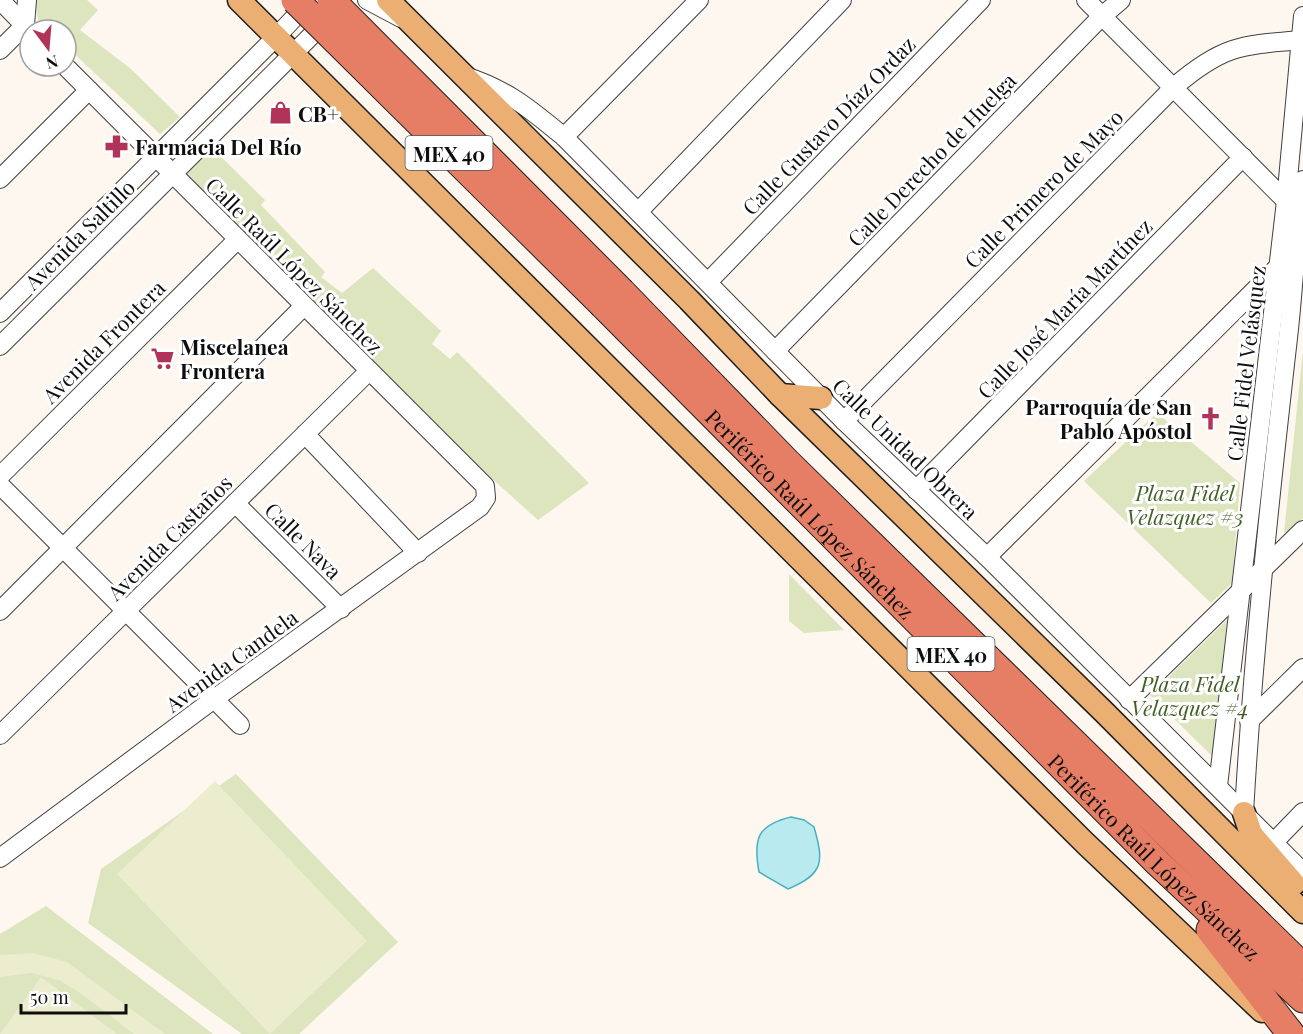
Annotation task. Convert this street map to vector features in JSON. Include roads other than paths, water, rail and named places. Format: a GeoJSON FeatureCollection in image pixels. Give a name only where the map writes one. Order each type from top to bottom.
{"type":"FeatureCollection","features":[{"type":"Feature","properties":{"kind":"highway","name":"Periférico Raúl López Sánchez"},"geometry":{"type":"LineString","coordinates":[[295,0],[787,462],[1303,967]]}},
{"type":"Feature","properties":{"kind":"highway","name":"Periférico Raúl López Sánchez"},"geometry":{"type":"LineString","coordinates":[[331,0],[613,299],[1158,863],[1303,999]]}},
{"type":"Feature","properties":{"kind":"highway"},"geometry":{"type":"LineString","coordinates":[[1158,863],[1291,1034]]}},
{"type":"Feature","properties":{"kind":"highway"},"geometry":{"type":"LineString","coordinates":[[1259,925],[1303,959]]}},
{"type":"Feature","properties":{"kind":"main road"},"geometry":{"type":"LineString","coordinates":[[239,0],[1085,843],[1286,1034]]}},
{"type":"Feature","properties":{"kind":"main road"},"geometry":{"type":"LineString","coordinates":[[388,0],[689,300],[780,395],[1106,713],[1303,912]]}},
{"type":"Feature","properties":{"kind":"main road"},"geometry":{"type":"LineString","coordinates":[[780,395],[821,398]]}},
{"type":"Feature","properties":{"kind":"main road"},"geometry":{"type":"LineString","coordinates":[[1244,813],[1251,834],[1293,883],[1303,901]]}},
{"type":"Feature","properties":{"kind":"street"},"geometry":{"type":"LineString","coordinates":[[0,0],[18,19]]}},
{"type":"Feature","properties":{"kind":"street"},"geometry":{"type":"LineString","coordinates":[[27,0],[27,18]]}},
{"type":"Feature","properties":{"kind":"street"},"geometry":{"type":"LineString","coordinates":[[276,37],[311,0]]}},
{"type":"Feature","properties":{"kind":"street"},"geometry":{"type":"LineString","coordinates":[[294,54],[336,11],[338,0]]}},
{"type":"Feature","properties":{"kind":"street"},"geometry":{"type":"LineString","coordinates":[[368,0],[411,22]]}},
{"type":"Feature","properties":{"kind":"street"},"geometry":{"type":"LineString","coordinates":[[564,137],[699,0]]}},
{"type":"Feature","properties":{"kind":"street"},"geometry":{"type":"LineString","coordinates":[[639,211],[842,0]]}},
{"type":"Feature","properties":{"kind":"street","name":"Calle Gustavo Díaz Ordaz"},"geometry":{"type":"LineString","coordinates":[[708,282],[981,0]]}},
{"type":"Feature","properties":{"kind":"street"},"geometry":{"type":"LineString","coordinates":[[1086,0],[1301,217]]}},
{"type":"Feature","properties":{"kind":"street","name":"Calle Derecho de Huelga"},"geometry":{"type":"LineString","coordinates":[[775,351],[1101,16],[1120,0]]}},
{"type":"Feature","properties":{"kind":"street","name":"Calle Fidel Velásquez"},"geometry":{"type":"LineString","coordinates":[[1218,786],[1286,201],[1303,16]]}},
{"type":"Feature","properties":{"kind":"street"},"geometry":{"type":"LineString","coordinates":[[0,50],[18,35]]}},
{"type":"Feature","properties":{"kind":"street","name":"Avenida Saltillo"},"geometry":{"type":"LineString","coordinates":[[0,313],[276,37]]}},
{"type":"Feature","properties":{"kind":"street","name":"Calle Primero de Mayo"},"geometry":{"type":"LineString","coordinates":[[844,421],[1174,87],[1198,66],[1230,49],[1246,45],[1302,40]]}},
{"type":"Feature","properties":{"kind":"street","name":"Avenida Saltillo"},"geometry":{"type":"LineString","coordinates":[[0,346],[294,54]]}},
{"type":"Feature","properties":{"kind":"street","name":"Calle Unidad Obrera"},"geometry":{"type":"LineString","coordinates":[[464,76],[506,92],[564,137],[844,421],[987,557],[1303,872]]}},
{"type":"Feature","properties":{"kind":"street","name":"Calle Raúl López Sánchez"},"geometry":{"type":"LineString","coordinates":[[77,78],[484,486],[486,498]]}},
{"type":"Feature","properties":{"kind":"street"},"geometry":{"type":"LineString","coordinates":[[0,179],[89,90]]}},
{"type":"Feature","properties":{"kind":"street","name":"Calle José María Martínez"},"geometry":{"type":"LineString","coordinates":[[916,490],[1243,157]]}},
{"type":"Feature","properties":{"kind":"street","name":"Calle Fidel Velásquez"},"geometry":{"type":"LineString","coordinates":[[1244,813],[1249,721],[1262,570],[1300,245],[1303,180]]}},
{"type":"Feature","properties":{"kind":"street","name":"Avenida Frontera"},"geometry":{"type":"LineString","coordinates":[[0,476],[238,239]]}},
{"type":"Feature","properties":{"kind":"street"},"geometry":{"type":"LineString","coordinates":[[987,557],[1300,245]]}},
{"type":"Feature","properties":{"kind":"street"},"geometry":{"type":"LineString","coordinates":[[0,610],[304,306]]}},
{"type":"Feature","properties":{"kind":"street","name":"Avenida Castaños"},"geometry":{"type":"LineString","coordinates":[[0,735],[369,371]]}},
{"type":"Feature","properties":{"kind":"street"},"geometry":{"type":"LineString","coordinates":[[304,434],[418,553]]}},
{"type":"Feature","properties":{"kind":"street"},"geometry":{"type":"LineString","coordinates":[[0,485],[240,725]]}},
{"type":"Feature","properties":{"kind":"street","name":"Avenida Candela"},"geometry":{"type":"LineString","coordinates":[[0,858],[214,699],[418,553],[480,507],[486,498]]}},
{"type":"Feature","properties":{"kind":"street","name":"Calle Nava"},"geometry":{"type":"LineString","coordinates":[[235,502],[340,609]]}},
{"type":"Feature","properties":{"kind":"street"},"geometry":{"type":"LineString","coordinates":[[1129,699],[1303,530]]}},
{"type":"Feature","properties":{"kind":"street"},"geometry":{"type":"LineString","coordinates":[[1249,721],[1303,668]]}},
{"type":"Feature","properties":{"kind":"street"},"geometry":{"type":"LineString","coordinates":[[1274,842],[1303,812]]}},
{"type":"Feature","properties":{"kind":"water"},"geometry":{"type":"Polygon","coordinates":[[[791,817],[804,820],[814,827],[820,858],[815,872],[809,878],[788,889],[759,872],[757,851],[760,835],[764,829],[791,817]]]}},
{"type":"Feature","properties":{"kind":"place","name":"CB+"},"geometry":{"type":"Point","coordinates":[280,113]}},
{"type":"Feature","properties":{"kind":"place","name":"Farmacia Del Río"},"geometry":{"type":"Point","coordinates":[117,146]}},
{"type":"Feature","properties":{"kind":"place","name":"Miscelanea Frontera"},"geometry":{"type":"Point","coordinates":[162,358]}},
{"type":"Feature","properties":{"kind":"place","name":"Parroquía de San Pablo Apóstol"},"geometry":{"type":"Point","coordinates":[1210,418]}},
{"type":"Feature","properties":{"kind":"park label","name":"Plaza Fidel Velazquez #3"},"geometry":{"type":"Point","coordinates":[1185,504]}},
{"type":"Feature","properties":{"kind":"park label","name":"Plaza Fidel Velazquez #4"},"geometry":{"type":"Point","coordinates":[1190,695]}}]}
